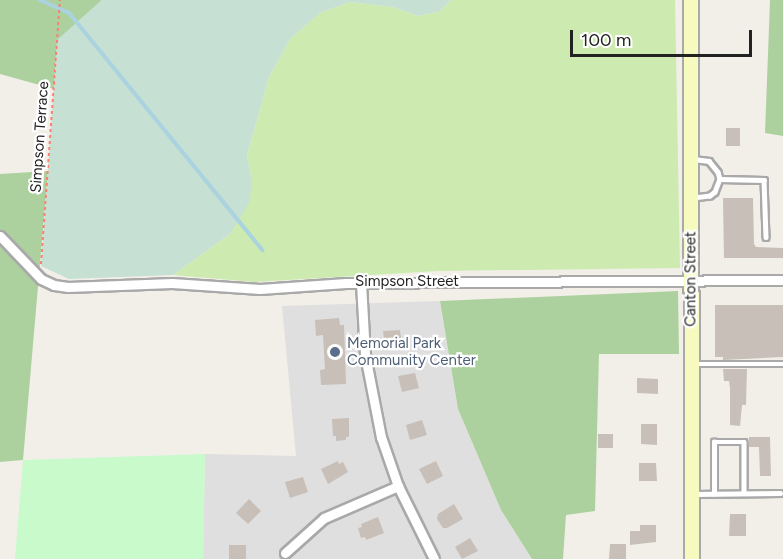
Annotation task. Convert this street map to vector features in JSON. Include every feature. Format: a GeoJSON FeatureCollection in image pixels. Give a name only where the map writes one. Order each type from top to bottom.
{"type":"FeatureCollection","features":[{"type":"Feature","properties":{"kind":"main road","name":"Canton Street"},"geometry":{"type":"LineString","coordinates":[[691,0],[692,559]]}},
{"type":"Feature","properties":{"kind":"street"},"geometry":{"type":"LineString","coordinates":[[0,236],[35,274]]}},
{"type":"Feature","properties":{"kind":"street","name":"Simpson Street"},"geometry":{"type":"LineString","coordinates":[[35,274],[47,283],[68,287],[172,283],[260,289],[361,284],[691,279],[783,280]]}},
{"type":"Feature","properties":{"kind":"street"},"geometry":{"type":"LineString","coordinates":[[361,284],[365,355],[381,437],[398,486],[434,559]]}},
{"type":"Feature","properties":{"kind":"street"},"geometry":{"type":"LineString","coordinates":[[285,553],[306,531],[324,518],[398,486]]}},
{"type":"Feature","properties":{"kind":"lane"},"geometry":{"type":"LineString","coordinates":[[691,159],[710,162],[718,172],[720,179],[715,192],[710,196],[691,198]]}},
{"type":"Feature","properties":{"kind":"lane"},"geometry":{"type":"LineString","coordinates":[[720,179],[764,180],[766,237]]}},
{"type":"Feature","properties":{"kind":"lane"},"geometry":{"type":"LineString","coordinates":[[692,364],[783,363]]}},
{"type":"Feature","properties":{"kind":"lane"},"geometry":{"type":"LineString","coordinates":[[714,494],[714,442],[744,442],[744,494]]}},
{"type":"Feature","properties":{"kind":"lane"},"geometry":{"type":"LineString","coordinates":[[692,494],[780,493]]}},
{"type":"Feature","properties":{"kind":"path","name":"Simpson Terrace"},"geometry":{"type":"LineString","coordinates":[[35,274],[40,266],[60,0]]}},
{"type":"Feature","properties":{"kind":"shaded area"},"geometry":{"type":"Polygon","coordinates":[[[440,301],[458,409],[501,510],[532,559],[203,559],[205,454],[296,456],[282,306],[440,301]]]}},
{"type":"Feature","properties":{"kind":"green space"},"geometry":{"type":"Polygon","coordinates":[[[0,0],[102,0],[58,40],[54,89],[0,74],[0,0]]]}},
{"type":"Feature","properties":{"kind":"green space"},"geometry":{"type":"Polygon","coordinates":[[[102,0],[451,0],[440,11],[418,16],[393,7],[350,2],[320,13],[290,39],[269,77],[247,155],[252,182],[249,203],[230,234],[173,275],[69,279],[41,266],[57,40],[102,0]]]}},
{"type":"Feature","properties":{"kind":"green space"},"geometry":{"type":"Polygon","coordinates":[[[451,0],[675,0],[680,268],[438,271],[254,282],[173,275],[230,234],[252,182],[247,155],[269,77],[290,39],[320,13],[350,2],[393,7],[418,16],[440,11],[451,0]]]}},
{"type":"Feature","properties":{"kind":"green space"},"geometry":{"type":"Polygon","coordinates":[[[770,0],[783,0],[783,136],[765,133],[770,0]]]}},
{"type":"Feature","properties":{"kind":"green space"},"geometry":{"type":"Polygon","coordinates":[[[48,171],[23,460],[0,462],[0,174],[48,171]]]}},
{"type":"Feature","properties":{"kind":"green space"},"geometry":{"type":"Polygon","coordinates":[[[678,291],[679,354],[599,354],[595,511],[566,515],[563,559],[532,559],[501,510],[458,409],[440,301],[678,291]]]}},
{"type":"Feature","properties":{"kind":"green space"},"geometry":{"type":"Polygon","coordinates":[[[205,454],[203,559],[15,559],[23,460],[205,454]]]}},
{"type":"Feature","properties":{"kind":"building"},"geometry":{"type":"Polygon","coordinates":[[[726,128],[740,128],[740,146],[726,146],[726,128]]]}},
{"type":"Feature","properties":{"kind":"building"},"geometry":{"type":"Polygon","coordinates":[[[723,198],[753,198],[754,244],[756,247],[783,248],[783,258],[724,258],[723,198]]]}},
{"type":"Feature","properties":{"kind":"building"},"geometry":{"type":"Polygon","coordinates":[[[715,305],[783,305],[783,357],[723,360],[723,357],[715,357],[715,305]]]}},
{"type":"Feature","properties":{"kind":"building","name":"Memorial Park Community Center"},"geometry":{"type":"Polygon","coordinates":[[[339,318],[340,325],[344,325],[346,384],[321,385],[320,370],[325,369],[323,335],[316,336],[315,320],[339,318]]]}},
{"type":"Feature","properties":{"kind":"building"},"geometry":{"type":"Polygon","coordinates":[[[400,330],[402,345],[385,346],[383,331],[400,330]]]}},
{"type":"Feature","properties":{"kind":"building"},"geometry":{"type":"Polygon","coordinates":[[[723,369],[747,369],[746,405],[742,405],[740,426],[730,425],[730,388],[729,381],[724,381],[723,369]]]}},
{"type":"Feature","properties":{"kind":"building"},"geometry":{"type":"Polygon","coordinates":[[[415,373],[419,388],[402,392],[398,376],[415,373]]]}},
{"type":"Feature","properties":{"kind":"building"},"geometry":{"type":"Polygon","coordinates":[[[637,378],[658,379],[658,394],[637,393],[637,378]]]}},
{"type":"Feature","properties":{"kind":"building"},"geometry":{"type":"Polygon","coordinates":[[[349,418],[349,437],[346,437],[346,440],[336,441],[336,436],[333,436],[332,419],[349,418]]]}},
{"type":"Feature","properties":{"kind":"building"},"geometry":{"type":"Polygon","coordinates":[[[422,420],[427,435],[410,440],[406,425],[422,420]]]}},
{"type":"Feature","properties":{"kind":"building"},"geometry":{"type":"Polygon","coordinates":[[[641,424],[657,424],[657,445],[641,444],[641,424]]]}},
{"type":"Feature","properties":{"kind":"building"},"geometry":{"type":"Polygon","coordinates":[[[598,434],[613,434],[613,448],[598,448],[598,434]]]}},
{"type":"Feature","properties":{"kind":"building"},"geometry":{"type":"Polygon","coordinates":[[[749,437],[770,437],[771,476],[760,476],[759,447],[749,447],[749,437]]]}},
{"type":"Feature","properties":{"kind":"building"},"geometry":{"type":"Polygon","coordinates":[[[338,461],[339,464],[343,462],[348,472],[328,484],[321,469],[338,461]]]}},
{"type":"Feature","properties":{"kind":"building"},"geometry":{"type":"Polygon","coordinates":[[[436,461],[443,476],[427,484],[419,469],[436,461]]]}},
{"type":"Feature","properties":{"kind":"building"},"geometry":{"type":"Polygon","coordinates":[[[639,463],[656,463],[657,481],[639,481],[639,463]]]}},
{"type":"Feature","properties":{"kind":"building"},"geometry":{"type":"Polygon","coordinates":[[[303,477],[308,492],[290,498],[285,482],[303,477]]]}},
{"type":"Feature","properties":{"kind":"building"},"geometry":{"type":"Polygon","coordinates":[[[249,499],[261,511],[248,524],[236,513],[249,499]]]}},
{"type":"Feature","properties":{"kind":"building"},"geometry":{"type":"Polygon","coordinates":[[[454,504],[463,519],[443,528],[437,519],[438,514],[454,504]]]}},
{"type":"Feature","properties":{"kind":"building"},"geometry":{"type":"Polygon","coordinates":[[[730,514],[746,514],[746,536],[729,536],[730,514]]]}},
{"type":"Feature","properties":{"kind":"building"},"geometry":{"type":"Polygon","coordinates":[[[378,517],[384,533],[366,540],[365,537],[361,538],[358,528],[362,527],[361,524],[378,517]]]}},
{"type":"Feature","properties":{"kind":"building"},"geometry":{"type":"Polygon","coordinates":[[[640,525],[656,525],[656,542],[630,545],[630,531],[640,531],[640,525]]]}},
{"type":"Feature","properties":{"kind":"building"},"geometry":{"type":"Polygon","coordinates":[[[470,538],[478,551],[462,559],[455,547],[470,538]]]}},
{"type":"Feature","properties":{"kind":"building"},"geometry":{"type":"Polygon","coordinates":[[[610,544],[626,544],[626,559],[609,559],[610,544]]]}},
{"type":"Feature","properties":{"kind":"building"},"geometry":{"type":"Polygon","coordinates":[[[229,545],[246,545],[246,559],[229,559],[229,545]]]}},
{"type":"Feature","properties":{"kind":"waterway"},"geometry":{"type":"LineString","coordinates":[[40,0],[69,13],[262,250]]}},
{"type":"Feature","properties":{"kind":"place","name":"Memorial Park Community Center"},"geometry":{"type":"Point","coordinates":[335,352]}}]}
